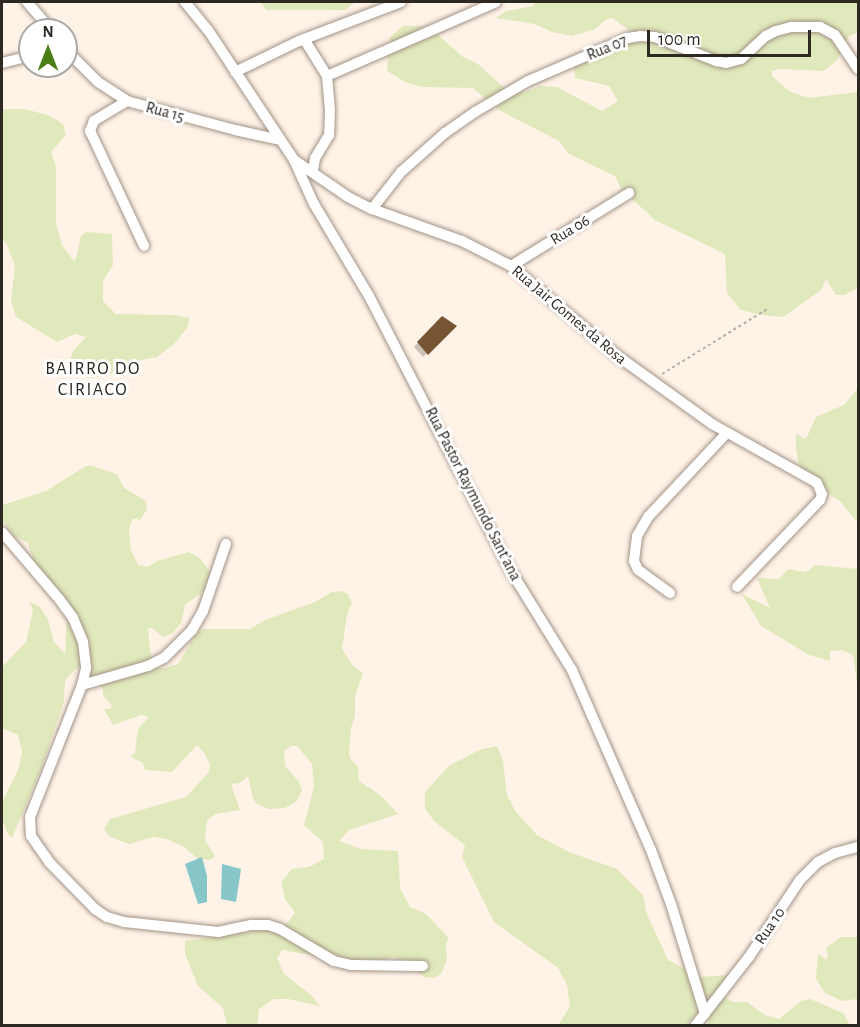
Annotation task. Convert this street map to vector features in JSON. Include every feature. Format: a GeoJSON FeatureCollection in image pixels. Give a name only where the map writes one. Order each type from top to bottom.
{"type":"FeatureCollection","features":[{"type":"Feature","properties":{"kind":"street"},"geometry":{"type":"LineString","coordinates":[[27,2],[41,18]]}},
{"type":"Feature","properties":{"kind":"street","name":"Rua Pastor Raymundo Sant’ana"},"geometry":{"type":"LineString","coordinates":[[185,2],[208,30],[294,160],[314,204],[369,296],[512,573],[572,670],[651,850],[671,904],[705,1014]]}},
{"type":"Feature","properties":{"kind":"street"},"geometry":{"type":"LineString","coordinates":[[235,72],[304,39],[401,2]]}},
{"type":"Feature","properties":{"kind":"street"},"geometry":{"type":"LineString","coordinates":[[327,76],[496,2]]}},
{"type":"Feature","properties":{"kind":"street","name":"Rua 07"},"geometry":{"type":"LineString","coordinates":[[372,209],[401,172],[445,133],[475,112],[528,81],[628,38],[655,37],[726,63],[741,59],[766,36],[776,31],[791,27],[820,27],[835,35],[858,69]]}},
{"type":"Feature","properties":{"kind":"street"},"geometry":{"type":"LineString","coordinates":[[304,39],[327,76],[329,135],[315,158],[312,171]]}},
{"type":"Feature","properties":{"kind":"street"},"geometry":{"type":"LineString","coordinates":[[2,63],[18,59]]}},
{"type":"Feature","properties":{"kind":"street","name":"Rua 15"},"geometry":{"type":"LineString","coordinates":[[78,62],[98,82],[127,101],[280,140]]}},
{"type":"Feature","properties":{"kind":"street"},"geometry":{"type":"LineString","coordinates":[[127,101],[94,121],[90,131],[144,246]]}},
{"type":"Feature","properties":{"kind":"street","name":"Rua Jair Gomes da Rosa"},"geometry":{"type":"LineString","coordinates":[[294,160],[372,209],[462,241],[511,266],[615,354],[652,381],[727,433],[818,483],[822,494],[820,500],[737,587]]}},
{"type":"Feature","properties":{"kind":"street","name":"Rua 06"},"geometry":{"type":"LineString","coordinates":[[511,266],[629,193]]}},
{"type":"Feature","properties":{"kind":"street"},"geometry":{"type":"LineString","coordinates":[[670,593],[638,570],[634,561],[638,536],[648,517],[727,433]]}},
{"type":"Feature","properties":{"kind":"street"},"geometry":{"type":"LineString","coordinates":[[2,532],[60,600],[73,618],[83,642],[86,668],[82,685],[30,817],[29,826],[35,844],[49,862],[95,909],[107,917],[149,927],[218,932],[252,925],[268,925],[280,929],[319,955],[334,961],[352,965],[423,966]]}},
{"type":"Feature","properties":{"kind":"street"},"geometry":{"type":"LineString","coordinates":[[82,685],[148,666],[164,658],[192,630],[203,611],[226,544]]}},
{"type":"Feature","properties":{"kind":"street","name":"Rua 10"},"geometry":{"type":"LineString","coordinates":[[695,1026],[749,957],[801,880],[818,862],[835,853],[858,847]]}},
{"type":"Feature","properties":{"kind":"path"},"geometry":{"type":"LineString","coordinates":[[652,381],[769,308]]}},
{"type":"Feature","properties":{"kind":"green space"},"geometry":{"type":"Polygon","coordinates":[[[260,2],[355,2],[346,10],[266,10],[260,2]]]}},
{"type":"Feature","properties":{"kind":"green space"},"geometry":{"type":"Polygon","coordinates":[[[536,2],[858,2],[858,32],[849,36],[837,60],[824,71],[780,69],[772,71],[772,76],[789,91],[808,98],[858,92],[858,288],[844,295],[836,295],[826,279],[821,290],[783,317],[741,310],[727,293],[725,254],[655,220],[621,189],[615,176],[569,154],[559,141],[499,110],[473,88],[422,87],[405,82],[387,71],[390,37],[403,26],[421,26],[436,33],[463,57],[478,64],[504,88],[523,93],[540,86],[557,87],[602,111],[618,101],[609,86],[575,78],[573,61],[632,32],[612,18],[607,19],[595,29],[572,36],[552,32],[535,24],[496,18],[506,11],[533,6],[536,2]]]}},
{"type":"Feature","properties":{"kind":"green space"},"geometry":{"type":"Polygon","coordinates":[[[2,109],[24,109],[48,115],[63,124],[66,135],[51,152],[56,166],[56,224],[62,245],[73,260],[76,259],[81,236],[86,232],[112,234],[113,265],[103,281],[103,301],[116,314],[174,315],[190,318],[187,328],[174,344],[157,357],[141,360],[108,375],[89,378],[66,370],[73,351],[86,337],[75,334],[57,342],[16,317],[11,301],[15,266],[7,245],[2,239],[2,109]]]}},
{"type":"Feature","properties":{"kind":"green space"},"geometry":{"type":"Polygon","coordinates":[[[858,388],[858,523],[840,501],[824,491],[799,465],[796,434],[806,439],[816,417],[844,405],[858,388]]]}},
{"type":"Feature","properties":{"kind":"green space"},"geometry":{"type":"Polygon","coordinates":[[[86,466],[117,474],[124,488],[146,501],[147,509],[140,520],[133,518],[129,530],[131,550],[138,565],[147,567],[157,561],[189,552],[201,559],[213,577],[209,587],[185,605],[181,623],[173,633],[163,637],[152,628],[148,629],[152,668],[165,668],[178,664],[196,634],[203,629],[250,629],[265,620],[315,602],[332,592],[341,591],[348,594],[352,603],[347,615],[342,649],[354,667],[363,673],[355,696],[355,716],[351,728],[349,754],[351,760],[358,766],[359,781],[380,795],[398,814],[349,830],[339,841],[361,849],[398,851],[400,888],[410,907],[426,914],[449,938],[446,943],[447,960],[441,974],[434,978],[424,977],[406,962],[394,957],[362,964],[282,950],[277,958],[284,974],[311,995],[320,1006],[288,999],[274,999],[259,1009],[257,1025],[227,1025],[223,1008],[198,986],[185,954],[185,941],[284,927],[295,913],[285,899],[281,882],[292,869],[309,867],[324,859],[323,842],[304,825],[314,787],[312,764],[297,746],[291,746],[284,751],[285,766],[299,782],[302,790],[297,801],[285,808],[269,809],[257,804],[253,798],[248,776],[240,783],[231,784],[240,810],[216,814],[207,820],[205,840],[215,856],[210,860],[198,859],[184,847],[167,839],[153,837],[129,844],[109,836],[104,829],[110,819],[186,797],[209,772],[210,765],[205,754],[197,745],[172,772],[145,770],[143,763],[130,756],[135,753],[138,729],[149,717],[141,715],[113,725],[104,709],[110,709],[112,705],[103,696],[103,689],[93,676],[78,667],[65,680],[64,701],[42,767],[12,838],[8,834],[2,819],[2,802],[18,770],[22,752],[18,735],[2,728],[2,667],[26,642],[33,610],[29,601],[40,607],[48,620],[54,642],[65,654],[67,617],[64,615],[64,598],[38,576],[28,543],[13,535],[3,521],[3,505],[46,491],[86,466]]]}},
{"type":"Feature","properties":{"kind":"green space"},"geometry":{"type":"Polygon","coordinates":[[[814,565],[858,569],[858,691],[853,655],[842,650],[830,651],[830,661],[809,655],[761,626],[742,594],[770,608],[757,578],[779,579],[788,569],[804,572],[810,570],[814,565]]]}},
{"type":"Feature","properties":{"kind":"green space"},"geometry":{"type":"Polygon","coordinates":[[[497,746],[503,761],[507,795],[516,812],[537,835],[569,852],[617,869],[643,895],[646,912],[668,960],[700,977],[728,975],[724,997],[733,1002],[747,1002],[765,1015],[779,1019],[801,1001],[810,999],[843,1013],[850,1025],[707,1025],[709,1023],[706,1013],[698,1012],[686,1025],[558,1025],[570,1007],[567,985],[558,968],[494,922],[462,857],[465,845],[435,822],[425,809],[425,792],[449,766],[479,750],[497,746]]]}},
{"type":"Feature","properties":{"kind":"green space"},"geometry":{"type":"Polygon","coordinates":[[[841,937],[858,937],[858,999],[842,1001],[825,993],[816,979],[818,953],[825,959],[828,957],[826,948],[841,937]]]}},
{"type":"Feature","properties":{"kind":"water"},"geometry":{"type":"Polygon","coordinates":[[[202,857],[207,876],[207,902],[198,904],[185,864],[202,857]]]}},
{"type":"Feature","properties":{"kind":"water"},"geometry":{"type":"Polygon","coordinates":[[[222,864],[241,869],[236,902],[221,899],[222,864]]]}},
{"type":"Feature","properties":{"kind":"building"},"geometry":{"type":"Polygon","coordinates":[[[442,316],[457,326],[428,355],[417,342],[442,316]]]}},
{"type":"Feature","properties":{"kind":"district","name":"BAIRRO DO CIRIACO"},"geometry":{"type":"Point","coordinates":[93,380]}}]}
